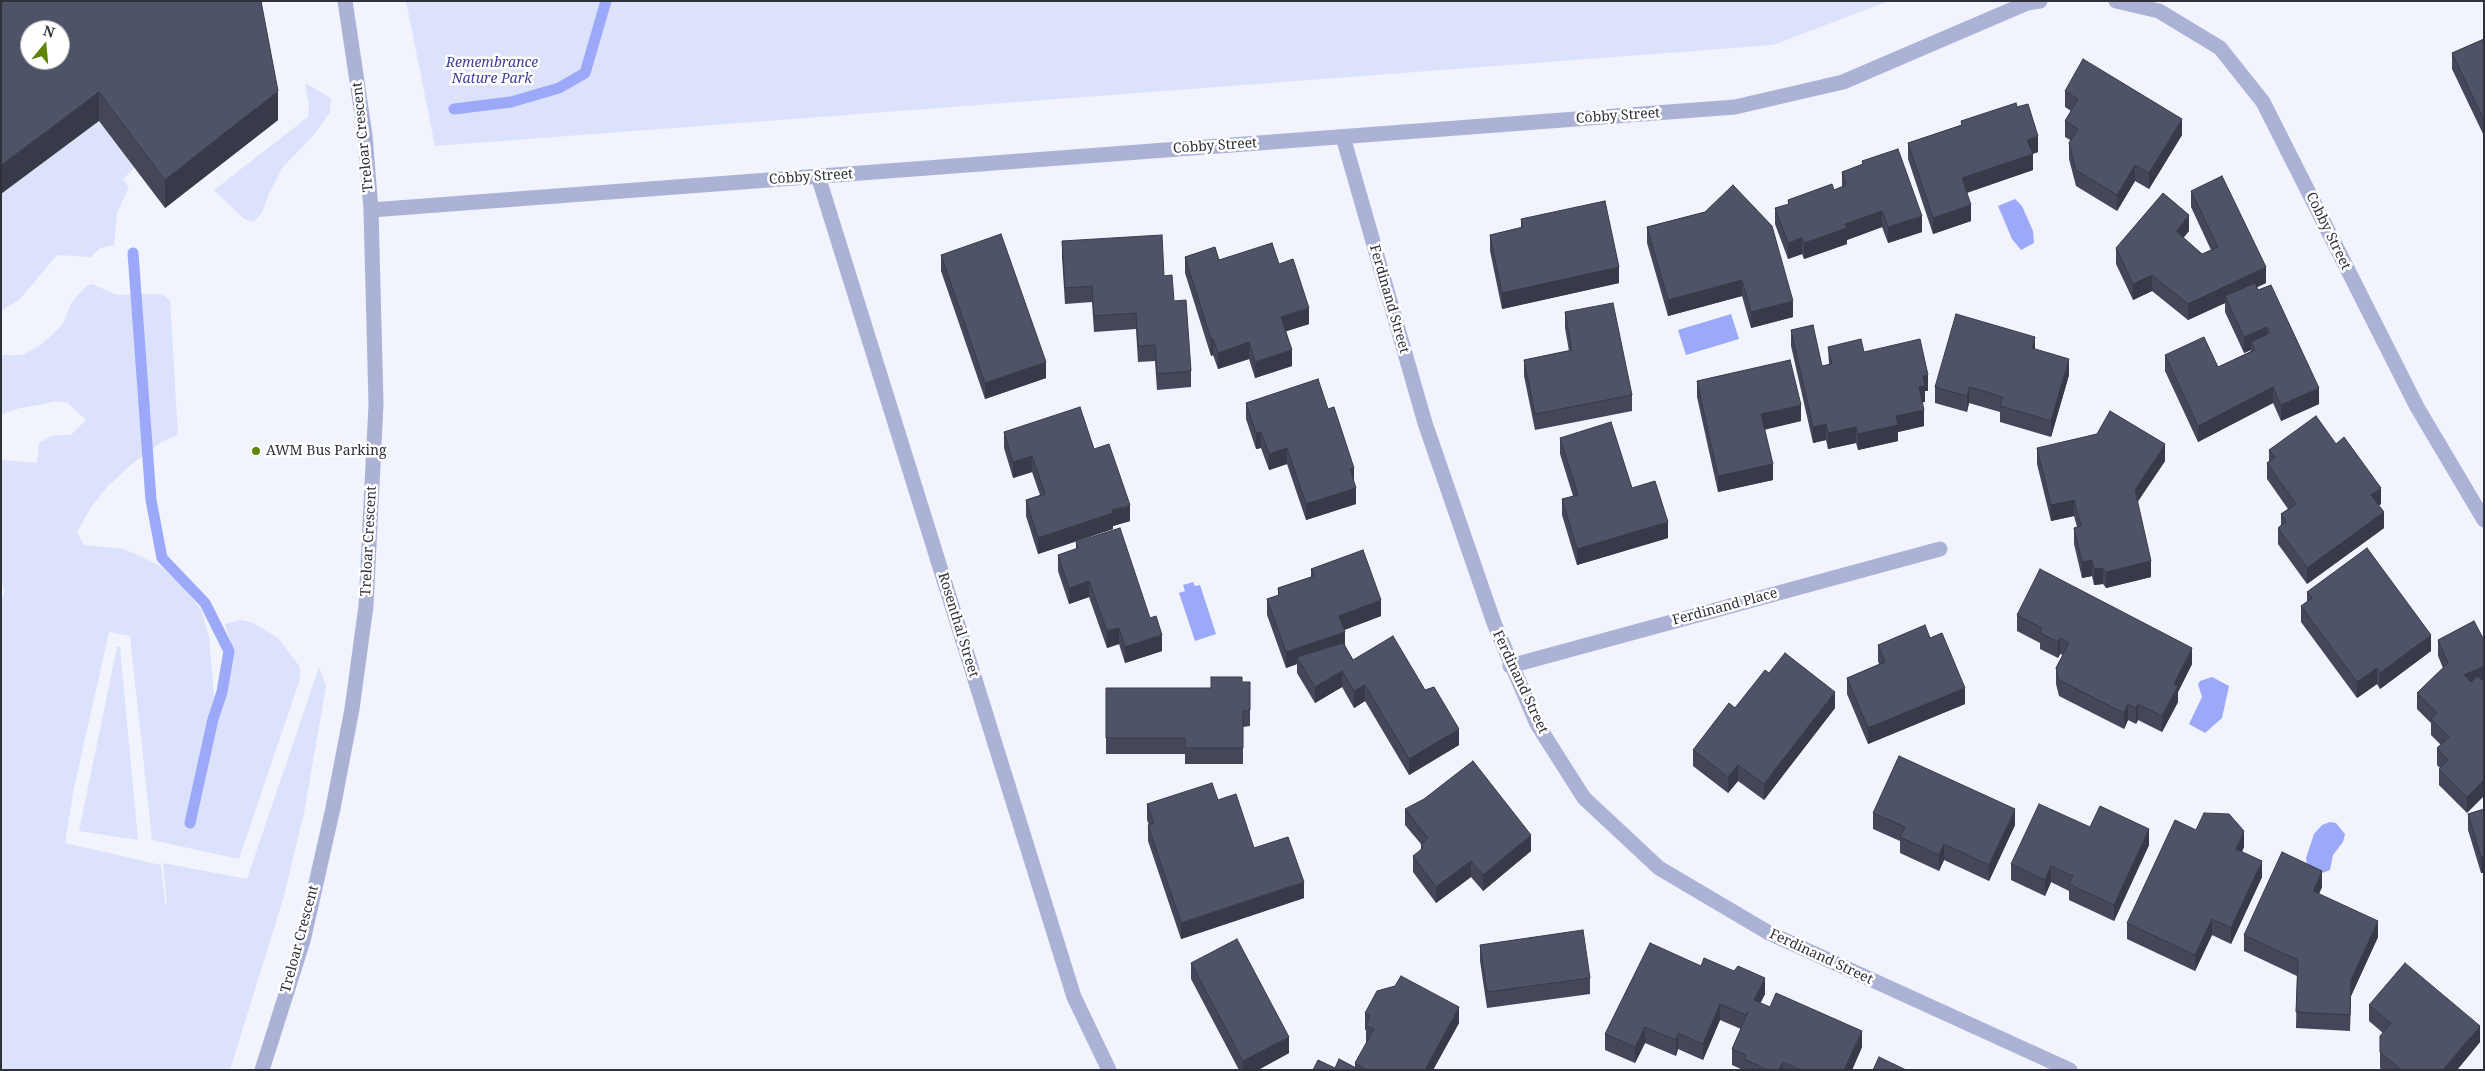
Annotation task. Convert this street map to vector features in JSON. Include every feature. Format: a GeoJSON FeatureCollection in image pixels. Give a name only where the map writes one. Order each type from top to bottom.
{"type":"FeatureCollection","features":[{"type":"Feature","properties":{"kind":"street","name":"Treloar Crescent"},"geometry":{"type":"LineString","coordinates":[[262,1070],[302,941],[333,808],[358,670],[366,597],[376,404],[371,210],[364,136],[345,1]]}},
{"type":"Feature","properties":{"kind":"street","name":"Cobby Street"},"geometry":{"type":"LineString","coordinates":[[371,210],[1735,107],[1843,82],[2027,3],[2040,1]]}},
{"type":"Feature","properties":{"kind":"street","name":"Cobby Street"},"geometry":{"type":"LineString","coordinates":[[2116,1],[2158,10],[2220,48],[2262,102],[2416,407],[2484,520]]}},
{"type":"Feature","properties":{"kind":"street","name":"Ferdinand Street"},"geometry":{"type":"LineString","coordinates":[[1342,137],[1425,423],[1510,666],[1537,724],[1584,798],[1659,868],[1769,933],[2070,1070]]}},
{"type":"Feature","properties":{"kind":"street","name":"Rosenthal Street"},"geometry":{"type":"LineString","coordinates":[[818,176],[1074,997],[1108,1070]]}},
{"type":"Feature","properties":{"kind":"street","name":"Ferdinand Place"},"geometry":{"type":"LineString","coordinates":[[1510,666],[1940,549]]}},
{"type":"Feature","properties":{"kind":"green space","name":"Remembrance Nature Park"},"geometry":{"type":"Polygon","coordinates":[[[406,1],[1889,1],[1773,45],[435,146],[406,1]]]}},
{"type":"Feature","properties":{"kind":"green space"},"geometry":{"type":"Polygon","coordinates":[[[305,83],[331,98],[330,112],[314,135],[283,167],[269,194],[262,213],[254,222],[244,219],[214,190],[308,117],[309,106],[305,83]]]}},
{"type":"Feature","properties":{"kind":"green space"},"geometry":{"type":"Polygon","coordinates":[[[99,121],[134,168],[123,179],[129,187],[117,213],[114,245],[100,248],[91,257],[57,255],[20,299],[1,311],[1,194],[99,121]]]}},
{"type":"Feature","properties":{"kind":"green space"},"geometry":{"type":"Polygon","coordinates":[[[92,284],[117,295],[161,294],[170,300],[178,435],[163,441],[133,463],[107,487],[91,507],[77,532],[84,545],[124,549],[159,565],[178,582],[201,609],[209,637],[214,696],[226,691],[234,653],[225,624],[240,620],[251,622],[278,638],[300,667],[300,679],[239,859],[152,840],[130,636],[109,632],[74,788],[65,843],[161,865],[165,904],[167,906],[163,863],[247,879],[319,667],[326,686],[305,808],[284,896],[230,1070],[1,1070],[1,601],[5,591],[1,582],[1,460],[37,463],[39,443],[54,435],[71,435],[86,420],[68,403],[58,401],[16,409],[1,415],[1,355],[23,355],[42,344],[62,325],[72,302],[86,286],[92,284]]]}},
{"type":"Feature","properties":{"kind":"green space"},"geometry":{"type":"Polygon","coordinates":[[[117,647],[120,647],[138,840],[79,831],[117,647]]]}},
{"type":"Feature","properties":{"kind":"water"},"geometry":{"type":"Polygon","coordinates":[[[2015,199],[2022,206],[2033,231],[2034,243],[2021,250],[2012,239],[1998,206],[2015,199]]]}},
{"type":"Feature","properties":{"kind":"water"},"geometry":{"type":"Polygon","coordinates":[[[1731,314],[1739,339],[1686,355],[1678,330],[1731,314]]]}},
{"type":"Feature","properties":{"kind":"water"},"geometry":{"type":"Polygon","coordinates":[[[1193,582],[1195,586],[1200,585],[1216,634],[1195,641],[1179,593],[1185,591],[1183,585],[1193,582]]]}},
{"type":"Feature","properties":{"kind":"water"},"geometry":{"type":"Polygon","coordinates":[[[2212,677],[2229,686],[2222,718],[2205,733],[2189,724],[2202,697],[2198,684],[2200,681],[2212,677]]]}},
{"type":"Feature","properties":{"kind":"water"},"geometry":{"type":"Polygon","coordinates":[[[2330,822],[2336,823],[2345,834],[2343,842],[2333,855],[2330,870],[2322,873],[2307,865],[2306,858],[2314,834],[2322,825],[2330,822]]]}},
{"type":"Feature","properties":{"kind":"building"},"geometry":{"type":"Polygon","coordinates":[[[1,1],[261,1],[278,91],[165,180],[99,92],[1,165],[1,1]]]}},
{"type":"Feature","properties":{"kind":"building"},"geometry":{"type":"Polygon","coordinates":[[[2484,39],[2484,120],[2452,53],[2484,39]]]}},
{"type":"Feature","properties":{"kind":"building"},"geometry":{"type":"Polygon","coordinates":[[[2083,59],[2182,119],[2149,173],[2135,165],[2117,195],[2076,170],[2069,143],[2078,129],[2065,121],[2078,99],[2065,91],[2083,59]]]}},
{"type":"Feature","properties":{"kind":"building"},"geometry":{"type":"Polygon","coordinates":[[[2016,103],[2017,107],[2028,104],[2038,136],[2027,140],[2033,154],[1962,178],[1971,205],[1933,218],[1908,143],[1962,125],[1961,121],[2016,103]]]}},
{"type":"Feature","properties":{"kind":"building"},"geometry":{"type":"Polygon","coordinates":[[[1898,149],[1922,216],[1888,227],[1882,211],[1845,224],[1847,228],[1804,243],[1802,238],[1788,243],[1775,208],[1789,204],[1788,200],[1832,184],[1834,190],[1846,185],[1842,172],[1863,164],[1862,161],[1898,149]]]}},
{"type":"Feature","properties":{"kind":"building"},"geometry":{"type":"Polygon","coordinates":[[[2222,176],[2266,267],[2188,304],[2152,275],[2133,284],[2116,248],[2163,193],[2189,215],[2176,231],[2202,254],[2218,247],[2191,191],[2222,176]]]}},
{"type":"Feature","properties":{"kind":"building"},"geometry":{"type":"Polygon","coordinates":[[[1733,185],[1772,226],[1793,301],[1751,312],[1742,280],[1668,300],[1647,227],[1705,212],[1733,185]]]}},
{"type":"Feature","properties":{"kind":"building"},"geometry":{"type":"Polygon","coordinates":[[[1605,201],[1619,267],[1502,293],[1490,235],[1523,227],[1521,219],[1605,201]]]}},
{"type":"Feature","properties":{"kind":"building"},"geometry":{"type":"Polygon","coordinates":[[[1001,234],[1046,362],[985,383],[941,255],[1001,234]]]}},
{"type":"Feature","properties":{"kind":"building"},"geometry":{"type":"Polygon","coordinates":[[[1162,235],[1164,276],[1172,275],[1174,301],[1186,300],[1191,371],[1157,374],[1155,345],[1138,346],[1136,313],[1094,316],[1092,286],[1065,288],[1062,241],[1162,235]]]}},
{"type":"Feature","properties":{"kind":"building"},"geometry":{"type":"Polygon","coordinates":[[[1272,243],[1279,264],[1293,259],[1309,308],[1281,317],[1292,350],[1255,362],[1249,342],[1218,353],[1213,339],[1211,339],[1185,257],[1215,247],[1219,260],[1272,243]]]}},
{"type":"Feature","properties":{"kind":"building"},"geometry":{"type":"Polygon","coordinates":[[[2255,283],[2258,290],[2271,285],[2319,388],[2281,405],[2273,387],[2198,426],[2165,355],[2204,337],[2218,367],[2255,350],[2251,342],[2270,333],[2267,327],[2244,337],[2225,296],[2255,283]]]}},
{"type":"Feature","properties":{"kind":"building"},"geometry":{"type":"Polygon","coordinates":[[[1613,303],[1632,395],[1535,414],[1524,360],[1572,350],[1565,312],[1613,303]]]}},
{"type":"Feature","properties":{"kind":"building"},"geometry":{"type":"Polygon","coordinates":[[[1956,314],[2035,337],[2032,348],[2069,359],[2051,421],[2000,406],[2003,397],[1969,387],[1967,396],[1935,387],[1956,314]]]}},
{"type":"Feature","properties":{"kind":"building"},"geometry":{"type":"Polygon","coordinates":[[[1813,325],[1822,366],[1832,364],[1828,347],[1861,339],[1864,352],[1920,339],[1928,375],[1923,376],[1925,386],[1919,387],[1924,410],[1896,416],[1898,425],[1858,434],[1856,427],[1828,433],[1826,424],[1813,427],[1791,330],[1813,325]]]}},
{"type":"Feature","properties":{"kind":"building"},"geometry":{"type":"Polygon","coordinates":[[[1790,360],[1801,405],[1761,414],[1773,464],[1718,476],[1697,381],[1790,360]]]}},
{"type":"Feature","properties":{"kind":"building"},"geometry":{"type":"Polygon","coordinates":[[[1318,379],[1328,409],[1334,407],[1354,468],[1350,469],[1356,488],[1306,504],[1287,448],[1269,454],[1261,432],[1256,433],[1246,403],[1318,379]]]}},
{"type":"Feature","properties":{"kind":"building"},"geometry":{"type":"Polygon","coordinates":[[[1080,407],[1094,449],[1109,444],[1130,505],[1112,510],[1113,513],[1038,538],[1026,500],[1045,494],[1032,456],[1013,462],[1004,432],[1080,407]]]}},
{"type":"Feature","properties":{"kind":"building"},"geometry":{"type":"Polygon","coordinates":[[[2110,411],[2165,444],[2135,490],[2151,561],[2106,572],[2103,568],[2094,569],[2092,560],[2082,562],[2074,528],[2081,526],[2074,500],[2051,505],[2037,448],[2097,434],[2110,411]]]}},
{"type":"Feature","properties":{"kind":"building"},"geometry":{"type":"Polygon","coordinates":[[[2316,416],[2336,444],[2344,437],[2381,488],[2371,495],[2384,512],[2307,568],[2278,528],[2286,522],[2281,514],[2296,504],[2267,463],[2275,457],[2269,450],[2316,416]]]}},
{"type":"Feature","properties":{"kind":"building"},"geometry":{"type":"Polygon","coordinates":[[[1611,422],[1632,488],[1655,481],[1668,522],[1577,549],[1562,499],[1578,495],[1560,438],[1611,422]]]}},
{"type":"Feature","properties":{"kind":"building"},"geometry":{"type":"Polygon","coordinates":[[[1120,528],[1150,618],[1156,616],[1162,635],[1125,647],[1119,628],[1107,631],[1089,581],[1069,588],[1058,555],[1078,548],[1076,542],[1120,528]]]}},
{"type":"Feature","properties":{"kind":"building"},"geometry":{"type":"Polygon","coordinates":[[[2367,548],[2431,635],[2380,673],[2377,668],[2357,682],[2301,606],[2312,598],[2307,592],[2367,548]]]}},
{"type":"Feature","properties":{"kind":"building"},"geometry":{"type":"Polygon","coordinates":[[[1363,550],[1381,600],[1339,616],[1345,632],[1286,652],[1267,599],[1279,595],[1278,588],[1314,576],[1311,569],[1363,550]]]}},
{"type":"Feature","properties":{"kind":"building"},"geometry":{"type":"Polygon","coordinates":[[[2040,569],[2192,648],[2174,684],[2178,686],[2162,716],[2138,704],[2136,708],[2128,704],[2124,713],[2059,680],[2056,668],[2069,643],[2060,638],[2058,642],[2040,633],[2042,628],[2017,615],[2040,569]]]}},
{"type":"Feature","properties":{"kind":"building"},"geometry":{"type":"Polygon","coordinates":[[[2474,621],[2484,640],[2484,666],[2464,675],[2471,682],[2478,676],[2484,682],[2484,780],[2467,797],[2439,769],[2448,760],[2437,748],[2449,737],[2431,719],[2437,713],[2417,693],[2448,663],[2438,640],[2474,621]]]}},
{"type":"Feature","properties":{"kind":"building"},"geometry":{"type":"Polygon","coordinates":[[[1925,625],[1930,638],[1942,633],[1965,688],[1868,728],[1847,678],[1885,662],[1878,645],[1925,625]]]}},
{"type":"Feature","properties":{"kind":"building"},"geometry":{"type":"Polygon","coordinates":[[[1393,636],[1425,690],[1434,687],[1459,729],[1409,759],[1365,685],[1354,691],[1342,671],[1315,687],[1297,657],[1343,643],[1353,660],[1393,636]]]}},
{"type":"Feature","properties":{"kind":"building"},"geometry":{"type":"Polygon","coordinates":[[[1785,653],[1835,692],[1764,784],[1738,765],[1728,777],[1693,750],[1729,703],[1735,708],[1765,670],[1769,673],[1785,653]]]}},
{"type":"Feature","properties":{"kind":"building"},"geometry":{"type":"Polygon","coordinates":[[[1211,677],[1242,677],[1242,682],[1250,682],[1250,710],[1243,711],[1243,748],[1185,748],[1185,738],[1106,738],[1106,688],[1211,688],[1211,677]]]}},
{"type":"Feature","properties":{"kind":"building"},"geometry":{"type":"Polygon","coordinates":[[[1899,756],[2015,809],[1989,865],[1944,844],[1939,855],[1900,837],[1905,827],[1873,813],[1899,756]]]}},
{"type":"Feature","properties":{"kind":"building"},"geometry":{"type":"Polygon","coordinates":[[[1473,761],[1531,835],[1483,875],[1471,861],[1436,887],[1413,856],[1423,848],[1421,844],[1428,838],[1405,809],[1424,799],[1473,761]]]}},
{"type":"Feature","properties":{"kind":"building"},"geometry":{"type":"Polygon","coordinates":[[[1212,783],[1218,800],[1236,794],[1254,848],[1288,837],[1304,882],[1181,923],[1148,825],[1154,823],[1147,804],[1212,783]]]}},
{"type":"Feature","properties":{"kind":"building"},"geometry":{"type":"Polygon","coordinates":[[[2039,804],[2090,827],[2100,806],[2149,829],[2114,905],[2069,884],[2073,876],[2051,866],[2045,880],[2011,864],[2039,804]]]}},
{"type":"Feature","properties":{"kind":"building"},"geometry":{"type":"Polygon","coordinates":[[[2484,809],[2484,857],[2481,857],[2468,814],[2484,809]]]}},
{"type":"Feature","properties":{"kind":"building"},"geometry":{"type":"Polygon","coordinates":[[[2204,813],[2229,814],[2244,831],[2236,849],[2262,861],[2231,928],[2212,919],[2195,955],[2127,923],[2175,820],[2196,830],[2204,813]]]}},
{"type":"Feature","properties":{"kind":"building"},"geometry":{"type":"Polygon","coordinates":[[[2282,852],[2322,871],[2313,891],[2378,921],[2351,980],[2350,1015],[2296,1012],[2298,960],[2244,935],[2282,852]]]}},
{"type":"Feature","properties":{"kind":"building"},"geometry":{"type":"Polygon","coordinates":[[[1583,930],[1590,978],[1487,992],[1480,945],[1583,930]]]}},
{"type":"Feature","properties":{"kind":"building"},"geometry":{"type":"Polygon","coordinates":[[[1237,939],[1289,1037],[1243,1061],[1191,963],[1237,939]]]}},
{"type":"Feature","properties":{"kind":"building"},"geometry":{"type":"Polygon","coordinates":[[[1650,943],[1701,966],[1704,958],[1734,971],[1738,966],[1765,978],[1754,1000],[1770,1007],[1776,993],[1862,1031],[1844,1070],[1801,1070],[1783,1062],[1779,1070],[1768,1070],[1744,1059],[1746,1055],[1732,1049],[1748,1012],[1746,1015],[1720,1004],[1703,1044],[1678,1033],[1676,1040],[1645,1027],[1635,1047],[1605,1034],[1650,943]]]}},
{"type":"Feature","properties":{"kind":"building"},"geometry":{"type":"Polygon","coordinates":[[[2405,963],[2480,1026],[2443,1070],[2401,1070],[2380,1052],[2380,1036],[2391,1023],[2369,1005],[2405,963]]]}},
{"type":"Feature","properties":{"kind":"building"},"geometry":{"type":"Polygon","coordinates":[[[1401,976],[1459,1007],[1425,1070],[1367,1070],[1355,1063],[1374,1029],[1366,1026],[1370,1016],[1365,1013],[1377,991],[1395,986],[1401,976]]]}},
{"type":"Feature","properties":{"kind":"building"},"geometry":{"type":"Polygon","coordinates":[[[1879,1057],[1906,1070],[1873,1070],[1879,1057]]]}},
{"type":"Feature","properties":{"kind":"building"},"geometry":{"type":"Polygon","coordinates":[[[1339,1059],[1360,1070],[1313,1070],[1318,1060],[1335,1068],[1339,1059]]]}},
{"type":"Feature","properties":{"kind":"waterway"},"geometry":{"type":"LineString","coordinates":[[454,109],[511,102],[559,88],[585,73],[606,1]]}},
{"type":"Feature","properties":{"kind":"waterway"},"geometry":{"type":"LineString","coordinates":[[133,253],[151,500],[162,558],[205,603],[229,651],[222,692],[213,719],[190,823]]}},
{"type":"Feature","properties":{"kind":"place","name":"AWM Bus Parking"},"geometry":{"type":"Point","coordinates":[256,451]}}]}
